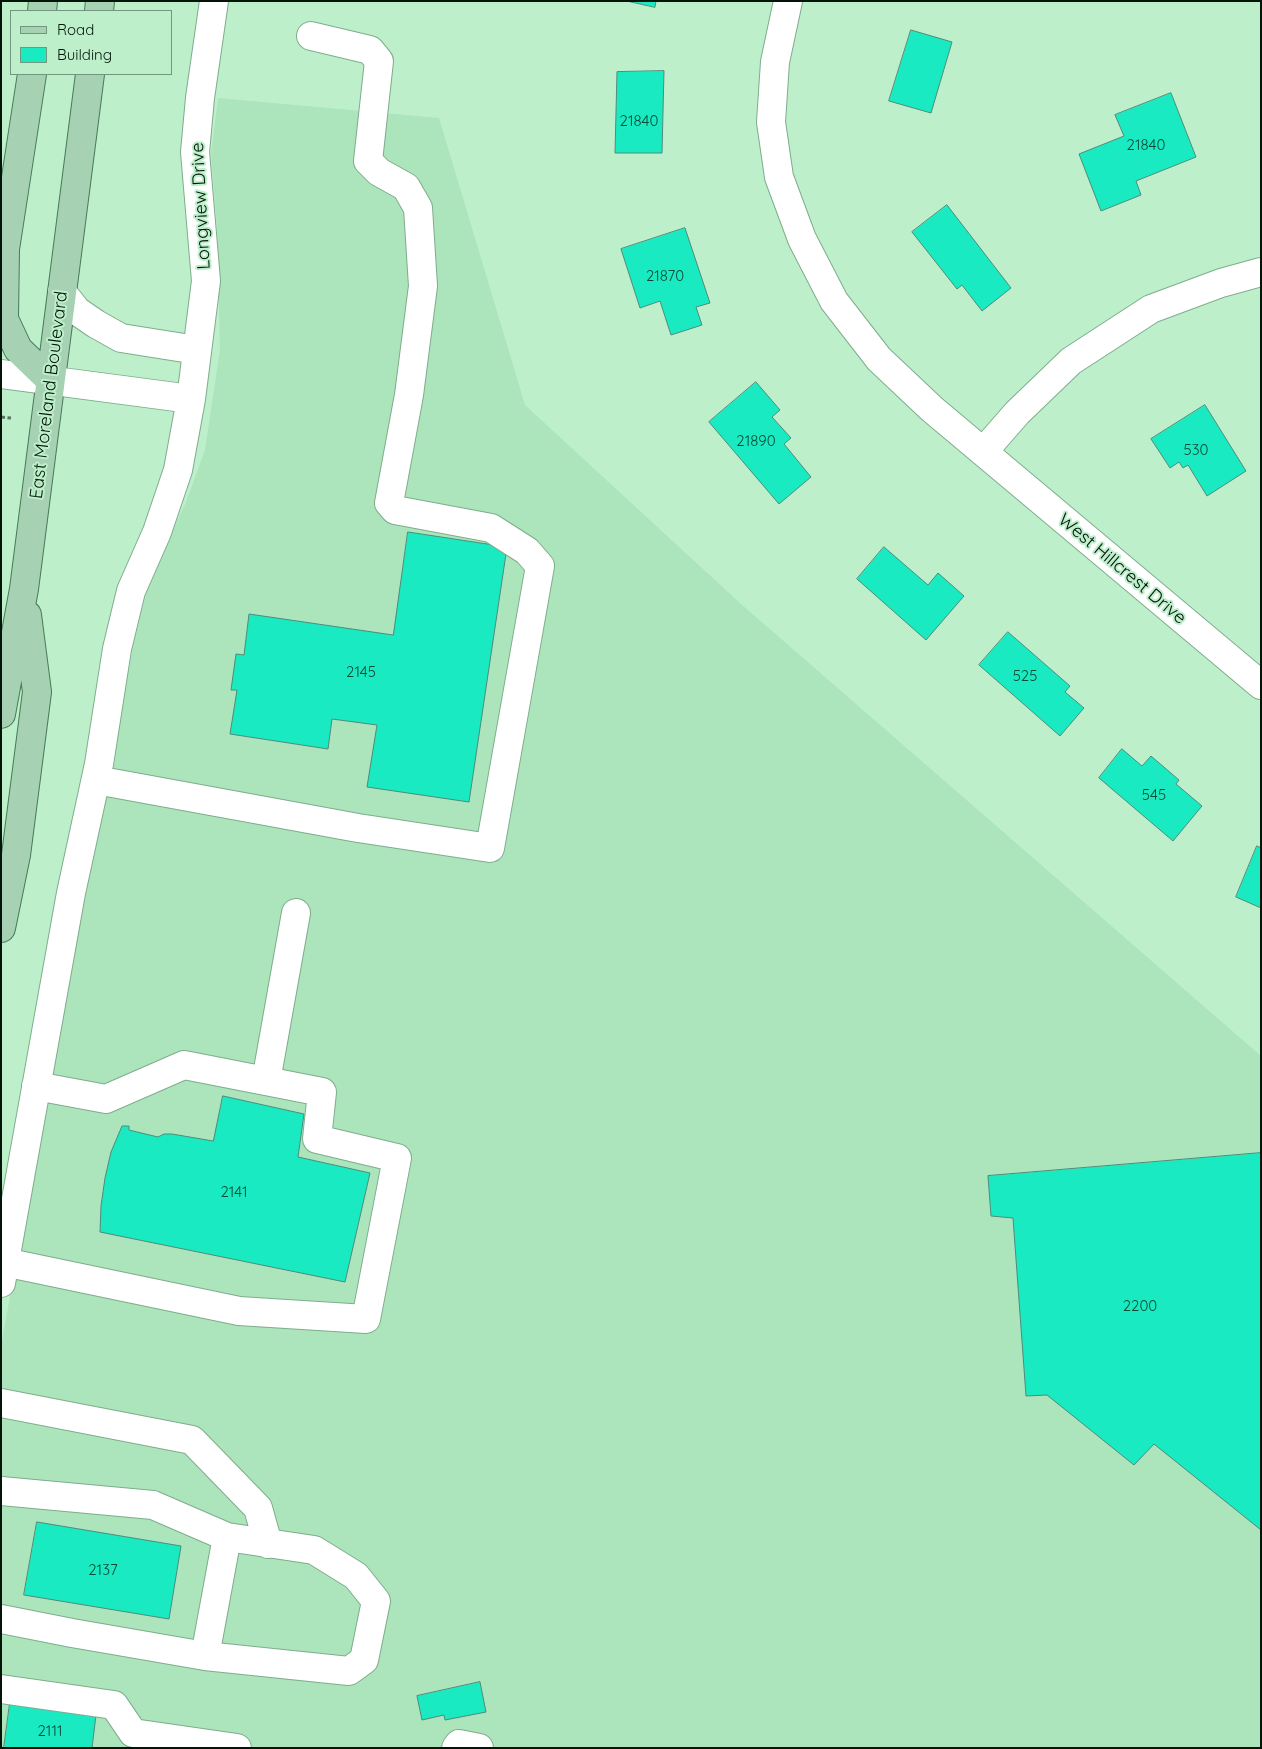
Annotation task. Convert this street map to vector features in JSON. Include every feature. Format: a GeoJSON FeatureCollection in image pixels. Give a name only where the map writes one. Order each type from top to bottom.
{"type":"FeatureCollection","features":[{"type":"Feature","properties":{"kind":"main road"},"geometry":{"type":"LineString","coordinates":[[32,75],[5,250],[4,319],[18,349],[50,380]]}},
{"type":"Feature","properties":{"kind":"main road","name":"East Moreland Boulevard"},"geometry":{"type":"LineString","coordinates":[[1,714],[24,589],[90,75]]}},
{"type":"Feature","properties":{"kind":"main road"},"geometry":{"type":"LineString","coordinates":[[1,928],[16,855],[37,692],[24,589]]}},
{"type":"Feature","properties":{"kind":"street","name":"Longview Drive"},"geometry":{"type":"LineString","coordinates":[[3,1272],[64,941],[71,893],[96,780],[117,649],[131,591],[157,532],[178,470],[191,400],[206,281],[195,152],[200,98],[214,1]]}},
{"type":"Feature","properties":{"kind":"street","name":"West Hillcrest Drive"},"geometry":{"type":"LineString","coordinates":[[788,1],[775,62],[771,122],[779,177],[802,239],[834,301],[879,360],[932,409],[1261,685]]}},
{"type":"Feature","properties":{"kind":"street"},"geometry":{"type":"LineString","coordinates":[[96,780],[358,828],[490,848],[540,566],[527,551],[491,528],[395,510],[389,503],[409,395],[422,286],[418,208],[406,187],[379,172],[368,161],[379,60],[370,50],[311,36]]}},
{"type":"Feature","properties":{"kind":"street"},"geometry":{"type":"LineString","coordinates":[[983,452],[1017,413],[1071,361],[1151,309],[1221,283],[1261,272]]}},
{"type":"Feature","properties":{"kind":"street"},"geometry":{"type":"LineString","coordinates":[[62,292],[77,311],[121,338],[197,350]]}},
{"type":"Feature","properties":{"kind":"street"},"geometry":{"type":"LineString","coordinates":[[1,374],[191,400]]}},
{"type":"Feature","properties":{"kind":"street"},"geometry":{"type":"LineString","coordinates":[[266,1081],[296,913]]}},
{"type":"Feature","properties":{"kind":"street"},"geometry":{"type":"LineString","coordinates":[[3,1272],[239,1311],[366,1318],[397,1158],[316,1139],[322,1092],[184,1065],[106,1099],[36,1086]]}},
{"type":"Feature","properties":{"kind":"street"},"geometry":{"type":"LineString","coordinates":[[1,1403],[192,1440],[258,1508],[268,1544]]}},
{"type":"Feature","properties":{"kind":"street"},"geometry":{"type":"LineString","coordinates":[[1,1491],[153,1505],[226,1537],[314,1550],[356,1576],[376,1601],[364,1660],[349,1671],[205,1656],[1,1619]]}},
{"type":"Feature","properties":{"kind":"street"},"geometry":{"type":"LineString","coordinates":[[205,1656],[226,1537]]}},
{"type":"Feature","properties":{"kind":"street"},"geometry":{"type":"LineString","coordinates":[[1,1689],[114,1705],[132,1740],[237,1748]]}},
{"type":"Feature","properties":{"kind":"street"},"geometry":{"type":"LineString","coordinates":[[456,1748],[459,1744],[478,1748]]}},
{"type":"Feature","properties":{"kind":"path"},"geometry":{"type":"LineString","coordinates":[[1,417],[11,418]]}},
{"type":"Feature","properties":{"kind":"shaded area"},"geometry":{"type":"Polygon","coordinates":[[[218,98],[439,118],[525,405],[741,604],[1261,1056],[1261,1748],[1,1748],[1,1346],[56,1044],[133,647],[149,581],[186,502],[205,450],[220,349],[217,228],[211,154],[218,98]]]}},
{"type":"Feature","properties":{"kind":"building"},"geometry":{"type":"Polygon","coordinates":[[[627,1],[656,1],[655,7],[627,1]]]}},
{"type":"Feature","properties":{"kind":"building"},"geometry":{"type":"Polygon","coordinates":[[[911,30],[952,42],[931,113],[889,101],[911,30]]]}},
{"type":"Feature","properties":{"kind":"building"},"geometry":{"type":"Polygon","coordinates":[[[664,71],[662,153],[615,153],[617,72],[664,71]]]}},
{"type":"Feature","properties":{"kind":"building"},"geometry":{"type":"Polygon","coordinates":[[[1171,93],[1196,157],[1136,181],[1141,195],[1101,211],[1079,154],[1124,136],[1115,115],[1171,93]]]}},
{"type":"Feature","properties":{"kind":"building"},"geometry":{"type":"Polygon","coordinates":[[[947,205],[1011,288],[982,311],[962,285],[957,289],[912,232],[947,205]]]}},
{"type":"Feature","properties":{"kind":"building"},"geometry":{"type":"Polygon","coordinates":[[[685,228],[710,303],[696,307],[702,325],[671,335],[660,301],[640,308],[621,249],[685,228]]]}},
{"type":"Feature","properties":{"kind":"building"},"geometry":{"type":"Polygon","coordinates":[[[756,382],[780,410],[772,417],[791,438],[784,444],[811,477],[779,504],[709,422],[756,382]]]}},
{"type":"Feature","properties":{"kind":"building"},"geometry":{"type":"Polygon","coordinates":[[[1205,405],[1246,471],[1207,496],[1188,465],[1183,468],[1179,462],[1170,468],[1151,439],[1205,405]]]}},
{"type":"Feature","properties":{"kind":"building"},"geometry":{"type":"Polygon","coordinates":[[[408,532],[507,547],[469,802],[367,787],[377,725],[332,719],[328,749],[230,734],[237,690],[231,690],[236,654],[244,655],[249,614],[393,635],[408,532]]]}},
{"type":"Feature","properties":{"kind":"building"},"geometry":{"type":"Polygon","coordinates":[[[884,547],[928,585],[938,573],[964,596],[926,640],[857,579],[884,547]]]}},
{"type":"Feature","properties":{"kind":"building"},"geometry":{"type":"Polygon","coordinates":[[[1008,632],[1070,686],[1065,692],[1084,708],[1060,736],[979,665],[1008,632]]]}},
{"type":"Feature","properties":{"kind":"building"},"geometry":{"type":"Polygon","coordinates":[[[1122,749],[1142,766],[1151,756],[1179,780],[1176,784],[1202,806],[1173,841],[1099,778],[1122,749]]]}},
{"type":"Feature","properties":{"kind":"building"},"geometry":{"type":"Polygon","coordinates":[[[1257,846],[1261,848],[1261,908],[1236,897],[1257,846]]]}},
{"type":"Feature","properties":{"kind":"building"},"geometry":{"type":"Polygon","coordinates":[[[223,1096],[304,1114],[298,1157],[370,1173],[345,1282],[100,1232],[105,1178],[111,1152],[122,1126],[129,1126],[129,1130],[158,1137],[164,1134],[172,1134],[213,1141],[223,1096]]]}},
{"type":"Feature","properties":{"kind":"building"},"geometry":{"type":"Polygon","coordinates":[[[1261,1153],[1261,1530],[1154,1444],[1134,1465],[1047,1395],[1026,1396],[1013,1218],[991,1216],[988,1176],[1261,1153]]]}},
{"type":"Feature","properties":{"kind":"building"},"geometry":{"type":"Polygon","coordinates":[[[37,1522],[181,1546],[169,1619],[24,1595],[37,1522]]]}},
{"type":"Feature","properties":{"kind":"building"},"geometry":{"type":"Polygon","coordinates":[[[480,1682],[486,1712],[445,1720],[444,1715],[422,1720],[417,1696],[480,1682]]]}},
{"type":"Feature","properties":{"kind":"building"},"geometry":{"type":"Polygon","coordinates":[[[10,1703],[96,1715],[92,1748],[4,1748],[10,1703]]]}}]}
